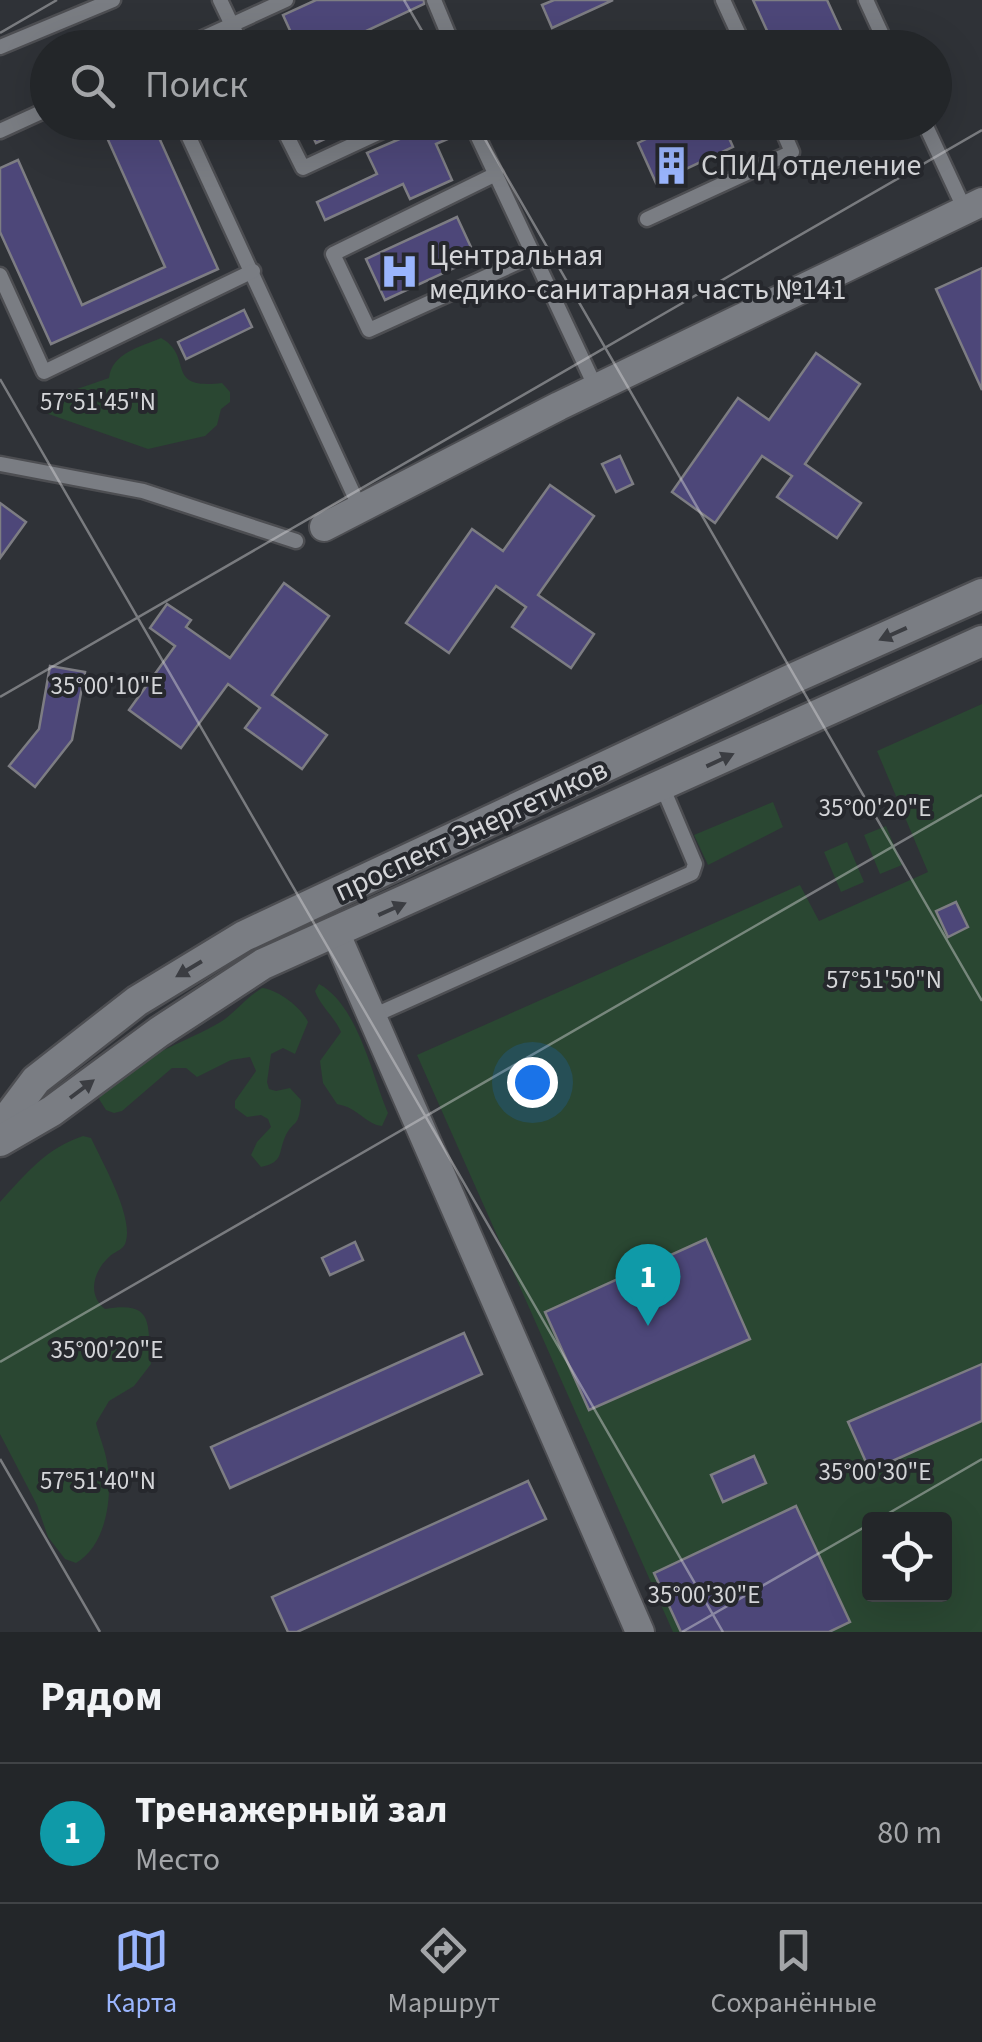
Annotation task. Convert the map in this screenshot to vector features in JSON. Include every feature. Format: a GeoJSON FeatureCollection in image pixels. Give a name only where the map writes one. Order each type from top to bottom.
{"type":"FeatureCollection","features":[{"type":"Feature","properties":{"kind":"main road","name":"проспект Энергетиков"},"geometry":{"type":"LineString","coordinates":[[0,1128],[36,1080],[65,1057],[138,1000],[244,936],[982,594]]}},
{"type":"Feature","properties":{"kind":"main road","name":"проспект Энергетиков"},"geometry":{"type":"LineString","coordinates":[[0,1142],[52,1111],[159,1032],[263,964],[982,641]]}},
{"type":"Feature","properties":{"kind":"main road"},"geometry":{"type":"LineString","coordinates":[[794,678],[816,716]]}},
{"type":"Feature","properties":{"kind":"main road"},"geometry":{"type":"LineString","coordinates":[[646,748],[662,786]]}},
{"type":"Feature","properties":{"kind":"main road"},"geometry":{"type":"LineString","coordinates":[[528,804],[546,840]]}},
{"type":"Feature","properties":{"kind":"main road"},"geometry":{"type":"LineString","coordinates":[[244,936],[263,964]]}},
{"type":"Feature","properties":{"kind":"street"},"geometry":{"type":"LineString","coordinates":[[324,527],[596,388],[974,206]]}},
{"type":"Feature","properties":{"kind":"street"},"geometry":{"type":"LineString","coordinates":[[336,934],[640,1632]]}},
{"type":"Feature","properties":{"kind":"lane"},"geometry":{"type":"LineString","coordinates":[[41,30],[113,0]]}},
{"type":"Feature","properties":{"kind":"lane"},"geometry":{"type":"LineString","coordinates":[[220,0],[234,30]]}},
{"type":"Feature","properties":{"kind":"lane"},"geometry":{"type":"LineString","coordinates":[[218,30],[286,0]]}},
{"type":"Feature","properties":{"kind":"lane"},"geometry":{"type":"LineString","coordinates":[[434,0],[446,30]]}},
{"type":"Feature","properties":{"kind":"lane"},"geometry":{"type":"LineString","coordinates":[[723,0],[736,30]]}},
{"type":"Feature","properties":{"kind":"lane"},"geometry":{"type":"LineString","coordinates":[[866,0],[880,30]]}},
{"type":"Feature","properties":{"kind":"lane"},"geometry":{"type":"LineString","coordinates":[[0,47],[30,35]]}},
{"type":"Feature","properties":{"kind":"lane"},"geometry":{"type":"LineString","coordinates":[[0,130],[30,117]]}},
{"type":"Feature","properties":{"kind":"lane"},"geometry":{"type":"LineString","coordinates":[[191,140],[360,508]]}},
{"type":"Feature","properties":{"kind":"lane"},"geometry":{"type":"LineString","coordinates":[[289,140],[302,168],[363,140]]}},
{"type":"Feature","properties":{"kind":"lane"},"geometry":{"type":"LineString","coordinates":[[480,140],[596,388]]}},
{"type":"Feature","properties":{"kind":"lane"},"geometry":{"type":"LineString","coordinates":[[646,220],[792,152],[786,140]]}},
{"type":"Feature","properties":{"kind":"lane"},"geometry":{"type":"LineString","coordinates":[[935,140],[974,206]]}},
{"type":"Feature","properties":{"kind":"lane"},"geometry":{"type":"LineString","coordinates":[[496,174],[333,254],[368,330],[532,256]]}},
{"type":"Feature","properties":{"kind":"lane"},"geometry":{"type":"LineString","coordinates":[[0,275],[44,372],[253,271]]}},
{"type":"Feature","properties":{"kind":"lane"},"geometry":{"type":"LineString","coordinates":[[0,464],[143,491],[296,541]]}},
{"type":"Feature","properties":{"kind":"lane"},"geometry":{"type":"LineString","coordinates":[[373,1016],[692,873],[696,864],[662,786]]}},
{"type":"Feature","properties":{"kind":"green space"},"geometry":{"type":"Polygon","coordinates":[[[161,338],[177,354],[182,370],[192,382],[222,383],[230,392],[230,402],[221,409],[217,425],[205,436],[148,449],[40,411],[39,405],[48,399],[109,378],[121,357],[161,338]]]}},
{"type":"Feature","properties":{"kind":"green space"},"geometry":{"type":"Polygon","coordinates":[[[982,704],[982,1632],[673,1632],[417,1055],[800,885],[819,921],[928,872],[877,751],[982,704]]]}},
{"type":"Feature","properties":{"kind":"green space"},"geometry":{"type":"Polygon","coordinates":[[[773,802],[783,827],[708,865],[694,835],[773,802]]]}},
{"type":"Feature","properties":{"kind":"green space"},"geometry":{"type":"Polygon","coordinates":[[[886,826],[902,865],[880,874],[864,835],[886,826]]]}},
{"type":"Feature","properties":{"kind":"green space"},"geometry":{"type":"Polygon","coordinates":[[[847,842],[864,882],[841,892],[824,852],[847,842]]]}},
{"type":"Feature","properties":{"kind":"green space"},"geometry":{"type":"Polygon","coordinates":[[[319,984],[344,1008],[362,1042],[388,1113],[382,1126],[337,1104],[323,1083],[320,1061],[341,1032],[315,991],[319,984]]]}},
{"type":"Feature","properties":{"kind":"green space"},"geometry":{"type":"Polygon","coordinates":[[[262,988],[288,1000],[308,1022],[295,1054],[283,1048],[271,1054],[269,1089],[290,1088],[301,1100],[297,1120],[273,1162],[261,1167],[251,1155],[271,1127],[268,1119],[261,1115],[247,1117],[235,1108],[235,1101],[256,1071],[250,1057],[231,1060],[197,1077],[186,1068],[172,1068],[122,1111],[106,1110],[99,1099],[120,1075],[212,1027],[262,988]]]}},
{"type":"Feature","properties":{"kind":"green space"},"geometry":{"type":"Polygon","coordinates":[[[83,1136],[91,1138],[109,1174],[127,1230],[124,1246],[104,1262],[96,1276],[96,1297],[105,1309],[133,1308],[145,1318],[151,1364],[134,1386],[109,1401],[96,1423],[107,1462],[108,1504],[95,1544],[76,1563],[65,1559],[48,1537],[37,1505],[0,1434],[0,1202],[47,1155],[83,1136]]]}},
{"type":"Feature","properties":{"kind":"building"},"geometry":{"type":"Polygon","coordinates":[[[316,0],[424,0],[424,4],[368,30],[290,30],[283,15],[316,0]]]}},
{"type":"Feature","properties":{"kind":"building"},"geometry":{"type":"Polygon","coordinates":[[[554,0],[613,0],[552,28],[542,5],[554,0]]]}},
{"type":"Feature","properties":{"kind":"building"},"geometry":{"type":"Polygon","coordinates":[[[753,0],[827,0],[841,30],[767,30],[753,0]]]}},
{"type":"Feature","properties":{"kind":"building"},"geometry":{"type":"Polygon","coordinates":[[[108,140],[160,140],[218,269],[51,344],[0,232],[0,168],[18,160],[82,305],[165,267],[108,140]]]}},
{"type":"Feature","properties":{"kind":"building"},"geometry":{"type":"Polygon","coordinates":[[[397,140],[445,140],[436,144],[452,180],[410,199],[403,184],[325,220],[317,202],[377,174],[367,153],[397,140]]]}},
{"type":"Feature","properties":{"kind":"building","name":"СПИД отделение"},"geometry":{"type":"Polygon","coordinates":[[[730,140],[733,147],[656,183],[638,143],[730,140]]]}},
{"type":"Feature","properties":{"kind":"building"},"geometry":{"type":"Polygon","coordinates":[[[457,217],[476,258],[385,300],[366,259],[457,217]]]}},
{"type":"Feature","properties":{"kind":"building"},"geometry":{"type":"Polygon","coordinates":[[[982,268],[982,390],[936,289],[982,268]]]}},
{"type":"Feature","properties":{"kind":"building"},"geometry":{"type":"Polygon","coordinates":[[[244,310],[252,327],[186,359],[178,342],[244,310]]]}},
{"type":"Feature","properties":{"kind":"building"},"geometry":{"type":"Polygon","coordinates":[[[816,353],[860,384],[805,464],[861,503],[837,538],[777,497],[792,476],[762,456],[715,523],[672,492],[738,398],[769,420],[816,353]]]}},
{"type":"Feature","properties":{"kind":"building"},"geometry":{"type":"Polygon","coordinates":[[[620,456],[633,484],[616,492],[602,464],[620,456]]]}},
{"type":"Feature","properties":{"kind":"building"},"geometry":{"type":"Polygon","coordinates":[[[550,485],[594,516],[538,595],[594,634],[571,668],[512,627],[526,607],[496,586],[449,653],[406,623],[472,529],[503,551],[550,485]]]}},
{"type":"Feature","properties":{"kind":"building"},"geometry":{"type":"Polygon","coordinates":[[[0,503],[26,522],[0,558],[0,503]]]}},
{"type":"Feature","properties":{"kind":"building"},"geometry":{"type":"Polygon","coordinates":[[[284,583],[329,616],[272,695],[327,735],[302,769],[245,728],[260,708],[228,684],[181,748],[129,710],[175,646],[150,628],[167,604],[191,620],[186,627],[230,658],[284,583]]]}},
{"type":"Feature","properties":{"kind":"building"},"geometry":{"type":"Polygon","coordinates":[[[50,666],[85,672],[72,740],[35,787],[9,766],[39,729],[50,666]]]}},
{"type":"Feature","properties":{"kind":"building"},"geometry":{"type":"Polygon","coordinates":[[[956,902],[968,927],[948,937],[936,911],[956,902]]]}},
{"type":"Feature","properties":{"kind":"building"},"geometry":{"type":"Polygon","coordinates":[[[706,1239],[750,1339],[589,1410],[545,1312],[706,1239]]]}},
{"type":"Feature","properties":{"kind":"building"},"geometry":{"type":"Polygon","coordinates":[[[355,1242],[363,1260],[330,1275],[322,1258],[355,1242]]]}},
{"type":"Feature","properties":{"kind":"building"},"geometry":{"type":"Polygon","coordinates":[[[464,1333],[482,1374],[230,1488],[211,1447],[464,1333]]]}},
{"type":"Feature","properties":{"kind":"building"},"geometry":{"type":"Polygon","coordinates":[[[982,1364],[982,1421],[870,1471],[848,1422],[982,1364]]]}},
{"type":"Feature","properties":{"kind":"building"},"geometry":{"type":"Polygon","coordinates":[[[754,1456],[766,1483],[723,1502],[711,1475],[754,1456]]]}},
{"type":"Feature","properties":{"kind":"building"},"geometry":{"type":"Polygon","coordinates":[[[528,1481],[546,1519],[297,1632],[288,1632],[272,1597],[528,1481]]]}},
{"type":"Feature","properties":{"kind":"building"},"geometry":{"type":"Polygon","coordinates":[[[796,1506],[850,1622],[829,1632],[681,1632],[654,1573],[796,1506]]]}},
{"type":"Feature","properties":{"kind":"place","name":"СПИД отделение"},"geometry":{"type":"Point","coordinates":[671,165]}},
{"type":"Feature","properties":{"kind":"place","name":"Центральная медико-санитарная часть №141"},"geometry":{"type":"Point","coordinates":[399,272]}},
{"type":"Feature","properties":{"kind":"place","name":"Тренажерный зал"},"geometry":{"type":"Point","coordinates":[648,1326]}}]}
